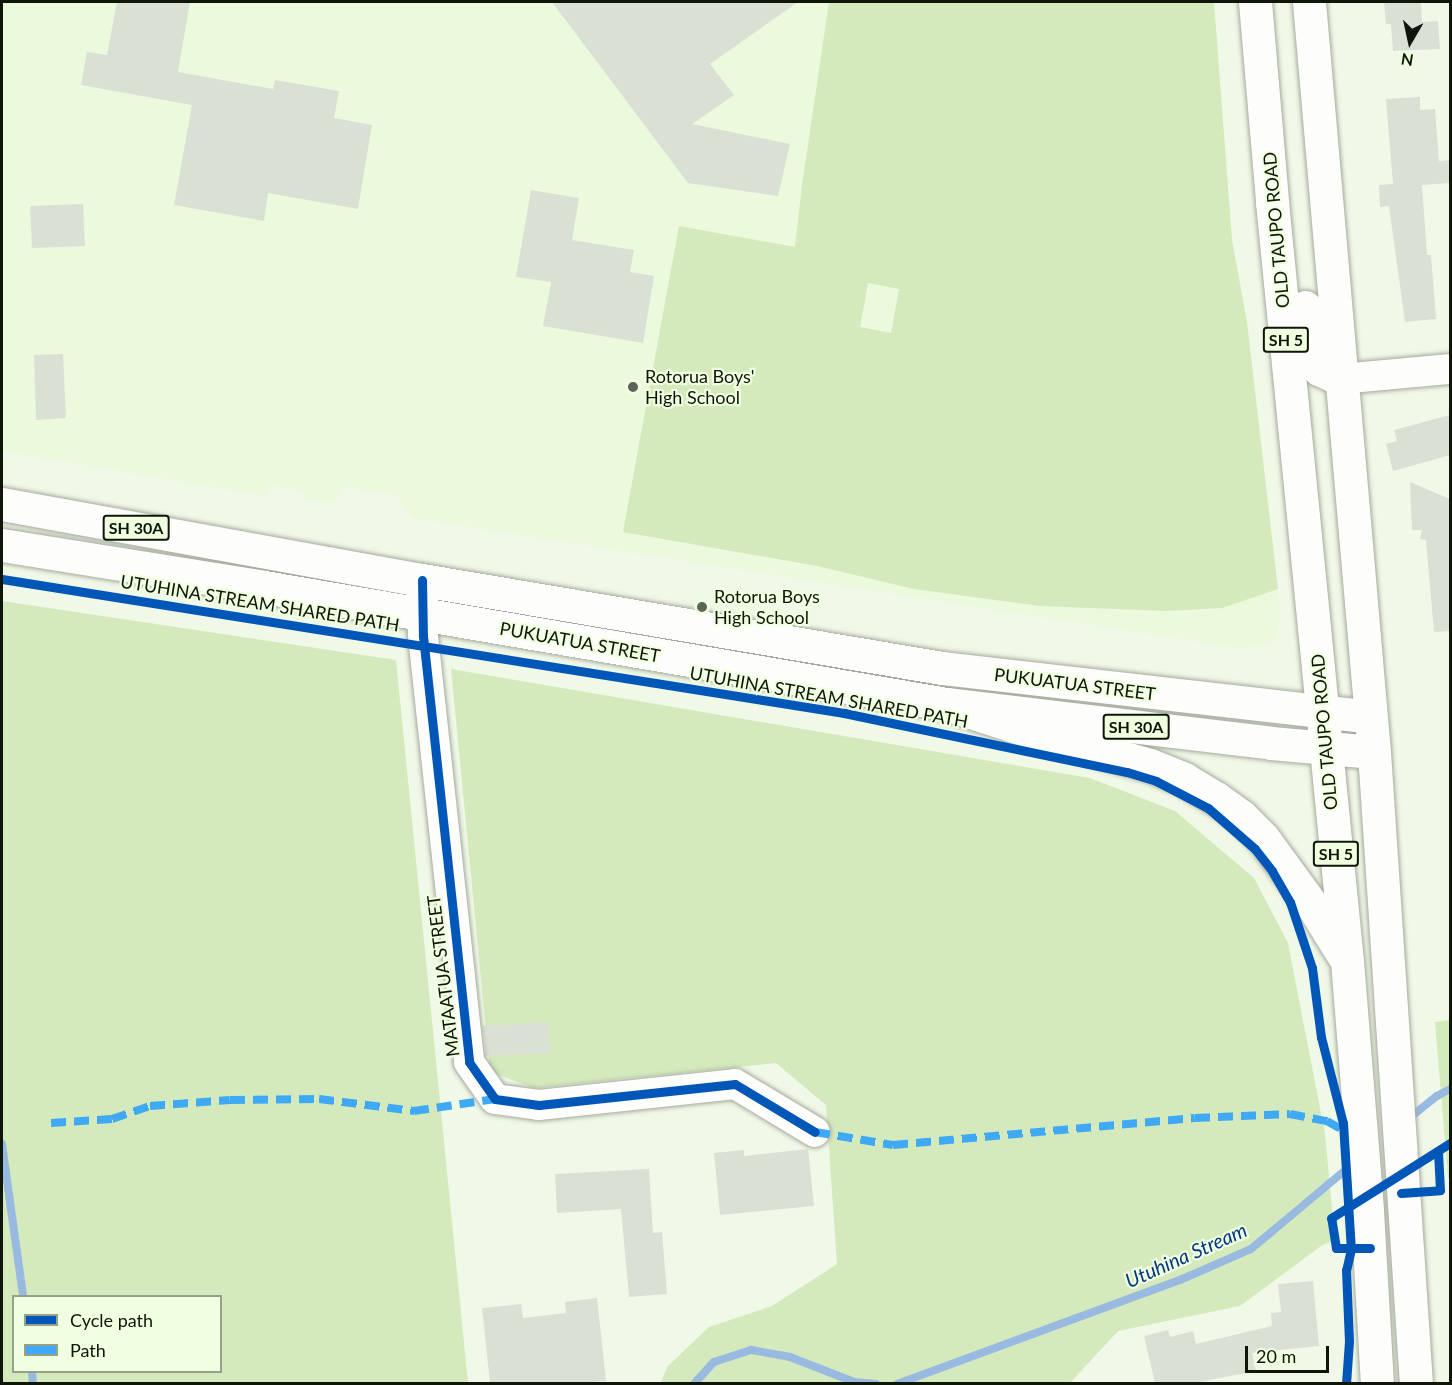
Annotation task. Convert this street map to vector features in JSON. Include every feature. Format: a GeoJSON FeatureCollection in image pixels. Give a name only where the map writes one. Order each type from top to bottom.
{"type":"FeatureCollection","features":[{"type":"Feature","properties":{"kind":"main road","name":"OLD TAUPO ROAD"},"geometry":{"type":"LineString","coordinates":[[1256,2],[1265,117],[1347,961],[1368,1210],[1377,1383]]}},
{"type":"Feature","properties":{"kind":"main road","name":"SH 5"},"geometry":{"type":"LineString","coordinates":[[1309,2],[1374,752],[1401,1192],[1416,1383]]}},
{"type":"Feature","properties":{"kind":"main road","name":"OLD TAUPO ROAD"},"geometry":{"type":"LineString","coordinates":[[1265,117],[1290,175],[1309,347],[1319,369],[1340,379]]}},
{"type":"Feature","properties":{"kind":"main road","name":"PUKUATUA STREET"},"geometry":{"type":"LineString","coordinates":[[2,504],[422,580],[942,668],[1370,717]]}},
{"type":"Feature","properties":{"kind":"main road","name":"PUKUATUA STREET"},"geometry":{"type":"LineString","coordinates":[[2,545],[946,704],[1271,743],[1374,752]]}},
{"type":"Feature","properties":{"kind":"main road"},"geometry":{"type":"LineString","coordinates":[[946,704],[1029,731],[1150,765],[1184,779],[1216,798],[1241,816],[1263,838],[1314,908],[1347,961]]}},
{"type":"Feature","properties":{"kind":"street"},"geometry":{"type":"LineString","coordinates":[[1340,379],[1450,369]]}},
{"type":"Feature","properties":{"kind":"street","name":"MATAATUA STREET"},"geometry":{"type":"LineString","coordinates":[[422,580],[422,615],[469,1062],[495,1099],[538,1105],[735,1084],[815,1132]]}},
{"type":"Feature","properties":{"kind":"shaded area","name":"Rotorua Boys' High School"},"geometry":{"type":"Polygon","coordinates":[[[2,2],[1214,2],[1232,240],[1247,322],[1280,614],[1277,636],[1268,643],[1251,647],[1233,647],[413,518],[396,495],[340,486],[339,497],[334,503],[304,498],[304,491],[269,485],[266,496],[2,451],[2,2]]]}},
{"type":"Feature","properties":{"kind":"shaded area"},"geometry":{"type":"Polygon","coordinates":[[[829,2],[1214,2],[1232,240],[1247,322],[1278,589],[1222,608],[1166,611],[1040,606],[914,589],[817,566],[623,532],[679,226],[795,247],[829,2]],[[868,283],[860,327],[891,333],[899,289],[868,283]]]}},
{"type":"Feature","properties":{"kind":"shaded area"},"geometry":{"type":"Polygon","coordinates":[[[2,601],[396,660],[468,1383],[2,1383],[2,601]]]}},
{"type":"Feature","properties":{"kind":"shaded area"},"geometry":{"type":"Polygon","coordinates":[[[451,669],[1090,778],[1175,811],[1254,878],[1288,943],[1325,1134],[1335,1240],[1321,1246],[1240,1306],[1118,1331],[1070,1383],[661,1383],[667,1367],[709,1327],[772,1306],[837,1264],[826,1105],[776,1063],[534,1088],[490,1072],[451,669]]]}},
{"type":"Feature","properties":{"kind":"shaded area"},"geometry":{"type":"Polygon","coordinates":[[[1450,1020],[1450,1177],[1448,1178],[1435,1022],[1450,1020]]]}},
{"type":"Feature","properties":{"kind":"building"},"geometry":{"type":"Polygon","coordinates":[[[117,2],[190,2],[178,72],[273,89],[275,80],[339,91],[334,118],[372,125],[358,209],[268,193],[264,221],[174,205],[192,105],[81,85],[87,52],[107,55],[117,2]]]}},
{"type":"Feature","properties":{"kind":"building"},"geometry":{"type":"Polygon","coordinates":[[[552,2],[798,2],[710,64],[734,95],[692,124],[790,144],[778,196],[688,183],[552,2]]]}},
{"type":"Feature","properties":{"kind":"building"},"geometry":{"type":"Polygon","coordinates":[[[1384,2],[1421,2],[1422,22],[1438,21],[1440,49],[1393,51],[1391,24],[1386,24],[1384,2]]]}},
{"type":"Feature","properties":{"kind":"building"},"geometry":{"type":"Polygon","coordinates":[[[1420,97],[1420,110],[1435,109],[1439,161],[1450,160],[1450,183],[1422,185],[1427,255],[1431,255],[1436,319],[1405,322],[1389,206],[1380,207],[1379,185],[1393,184],[1386,99],[1420,97]]]}},
{"type":"Feature","properties":{"kind":"building"},"geometry":{"type":"Polygon","coordinates":[[[531,190],[579,198],[572,240],[634,250],[630,272],[654,276],[643,343],[543,326],[551,282],[516,277],[531,190]]]}},
{"type":"Feature","properties":{"kind":"building"},"geometry":{"type":"Polygon","coordinates":[[[83,204],[85,246],[32,248],[30,206],[83,204]]]}},
{"type":"Feature","properties":{"kind":"building"},"geometry":{"type":"Polygon","coordinates":[[[63,354],[66,418],[36,420],[34,355],[63,354]]]}},
{"type":"Feature","properties":{"kind":"building"},"geometry":{"type":"Polygon","coordinates":[[[1450,415],[1450,455],[1393,471],[1386,444],[1397,441],[1394,430],[1450,415]]]}},
{"type":"Feature","properties":{"kind":"building"},"geometry":{"type":"Polygon","coordinates":[[[1410,482],[1450,499],[1450,631],[1434,632],[1426,540],[1420,539],[1422,530],[1412,530],[1410,482]]]}},
{"type":"Feature","properties":{"kind":"building"},"geometry":{"type":"Polygon","coordinates":[[[548,1022],[550,1053],[486,1056],[483,1026],[548,1022]]]}},
{"type":"Feature","properties":{"kind":"building"},"geometry":{"type":"Polygon","coordinates":[[[808,1149],[814,1206],[720,1215],[714,1153],[744,1150],[744,1156],[808,1149]]]}},
{"type":"Feature","properties":{"kind":"building"},"geometry":{"type":"Polygon","coordinates":[[[649,1169],[653,1233],[662,1232],[667,1294],[629,1297],[621,1209],[557,1213],[555,1174],[649,1169]]]}},
{"type":"Feature","properties":{"kind":"building"},"geometry":{"type":"Polygon","coordinates":[[[1313,1281],[1319,1346],[1252,1353],[1256,1371],[1194,1383],[1155,1383],[1144,1336],[1168,1330],[1170,1337],[1193,1331],[1196,1344],[1272,1326],[1271,1313],[1281,1312],[1278,1284],[1313,1281]]]}},
{"type":"Feature","properties":{"kind":"building"},"geometry":{"type":"Polygon","coordinates":[[[597,1298],[606,1381],[490,1383],[482,1308],[521,1304],[523,1318],[566,1313],[565,1302],[597,1298]]]}},
{"type":"Feature","properties":{"kind":"waterway","name":"Utuhina Stream"},"geometry":{"type":"LineString","coordinates":[[1407,1120],[1437,1096],[1450,1089]]}},
{"type":"Feature","properties":{"kind":"waterway"},"geometry":{"type":"LineString","coordinates":[[2,1144],[23,1295]]}},
{"type":"Feature","properties":{"kind":"waterway","name":"Utuhina Stream"},"geometry":{"type":"LineString","coordinates":[[897,1384],[1180,1280],[1251,1249],[1355,1162]]}},
{"type":"Feature","properties":{"kind":"waterway","name":"Utuhina Stream"},"geometry":{"type":"LineString","coordinates":[[694,1384],[714,1362],[751,1350],[790,1357],[854,1382],[876,1384]]}},
{"type":"Feature","properties":{"kind":"waterway"},"geometry":{"type":"LineString","coordinates":[[32,1373],[33,1384]]}},
{"type":"Feature","properties":{"kind":"marked path"},"geometry":{"type":"LineString","coordinates":[[51,1123],[112,1119],[150,1106],[230,1100],[319,1099],[414,1111],[495,1099]]}},
{"type":"Feature","properties":{"kind":"marked path"},"geometry":{"type":"LineString","coordinates":[[815,1132],[893,1145],[1195,1118],[1290,1114],[1327,1121],[1344,1131]]}},
{"type":"Feature","properties":{"kind":"cycle path","name":"UTUHINA STREAM SHARED PATH"},"geometry":{"type":"LineString","coordinates":[[2,579],[844,713],[1127,772],[1156,781],[1208,808],[1255,849],[1272,871],[1290,902],[1312,968],[1321,1037],[1343,1123],[1351,1249],[1346,1270],[1349,1341],[1346,1384]]}},
{"type":"Feature","properties":{"kind":"cycle path"},"geometry":{"type":"LineString","coordinates":[[422,580],[423,636],[469,1062],[495,1099],[539,1105],[735,1084],[815,1132]]}},
{"type":"Feature","properties":{"kind":"cycle path"},"geometry":{"type":"LineString","coordinates":[[1370,1248],[1336,1248],[1331,1218],[1450,1143]]}},
{"type":"Feature","properties":{"kind":"cycle path"},"geometry":{"type":"LineString","coordinates":[[1401,1193],[1440,1190],[1438,1152]]}},
{"type":"Feature","properties":{"kind":"place","name":"Rotorua Boys' High School"},"geometry":{"type":"Point","coordinates":[633,387]}},
{"type":"Feature","properties":{"kind":"place","name":"Rotorua Boys High School"},"geometry":{"type":"Point","coordinates":[702,607]}}]}
